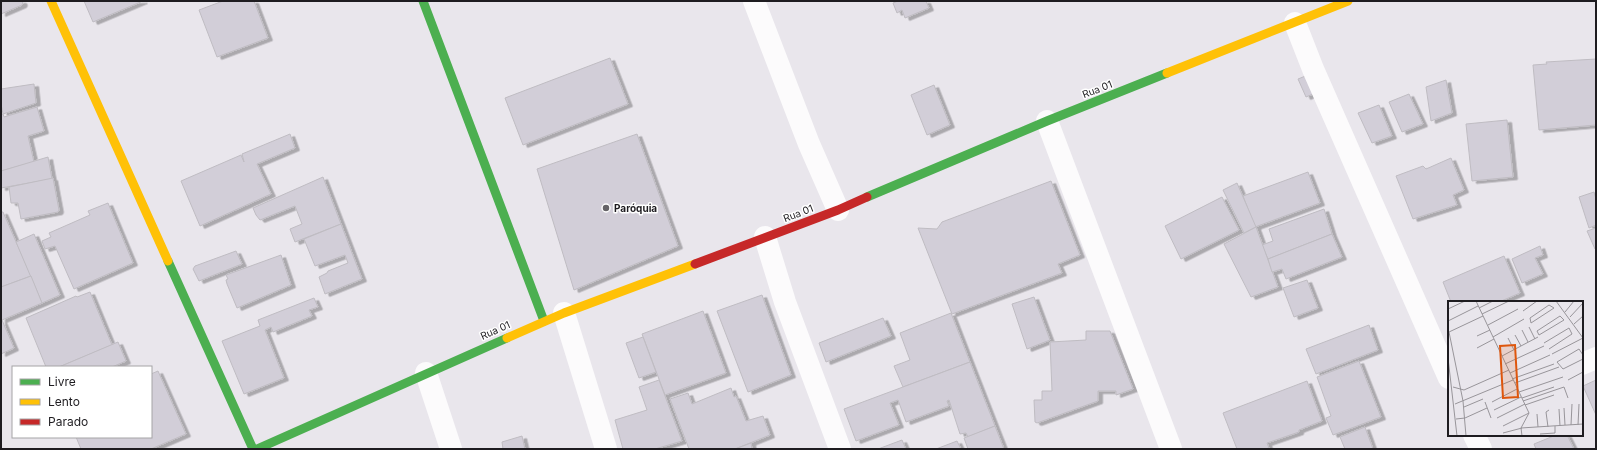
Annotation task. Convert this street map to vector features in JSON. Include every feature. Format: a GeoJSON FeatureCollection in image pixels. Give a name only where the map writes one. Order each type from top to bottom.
{"type":"FeatureCollection","features":[{"type":"Feature","properties":{"kind":"street"},"geometry":{"type":"LineString","coordinates":[[51,1],[253,449]]}},
{"type":"Feature","properties":{"kind":"street"},"geometry":{"type":"LineString","coordinates":[[423,1],[544,321]]}},
{"type":"Feature","properties":{"kind":"street"},"geometry":{"type":"LineString","coordinates":[[754,1],[809,144],[838,210]]}},
{"type":"Feature","properties":{"kind":"street","name":"Rua 01"},"geometry":{"type":"LineString","coordinates":[[257,449],[564,312],[838,210],[1047,121],[1348,1]]}},
{"type":"Feature","properties":{"kind":"street"},"geometry":{"type":"LineString","coordinates":[[1295,23],[1316,76],[1448,376]]}},
{"type":"Feature","properties":{"kind":"street"},"geometry":{"type":"LineString","coordinates":[[1047,121],[1171,449]]}},
{"type":"Feature","properties":{"kind":"street"},"geometry":{"type":"LineString","coordinates":[[765,237],[785,302],[840,449]]}},
{"type":"Feature","properties":{"kind":"street"},"geometry":{"type":"LineString","coordinates":[[564,312],[606,449]]}},
{"type":"Feature","properties":{"kind":"street"},"geometry":{"type":"LineString","coordinates":[[1583,364],[1596,358]]}},
{"type":"Feature","properties":{"kind":"street"},"geometry":{"type":"LineString","coordinates":[[426,373],[451,449]]}},
{"type":"Feature","properties":{"kind":"street"},"geometry":{"type":"LineString","coordinates":[[1474,436],[1481,449]]}},
{"type":"Feature","properties":{"kind":"building"},"geometry":{"type":"Polygon","coordinates":[[[1,1],[22,1],[23,3],[22,5],[1,14],[1,1]]]}},
{"type":"Feature","properties":{"kind":"building"},"geometry":{"type":"Polygon","coordinates":[[[84,1],[143,1],[93,22],[84,1]]]}},
{"type":"Feature","properties":{"kind":"building"},"geometry":{"type":"Polygon","coordinates":[[[223,1],[254,1],[268,38],[217,57],[199,10],[223,1]]]}},
{"type":"Feature","properties":{"kind":"building"},"geometry":{"type":"Polygon","coordinates":[[[898,1],[926,1],[929,8],[905,18],[902,10],[897,13],[893,3],[898,1]]]}},
{"type":"Feature","properties":{"kind":"building"},"geometry":{"type":"Polygon","coordinates":[[[610,58],[628,104],[523,145],[505,98],[610,58]]]}},
{"type":"Feature","properties":{"kind":"building"},"geometry":{"type":"Polygon","coordinates":[[[1596,59],[1596,125],[1539,130],[1533,65],[1547,64],[1546,62],[1596,59]]]}},
{"type":"Feature","properties":{"kind":"building"},"geometry":{"type":"Polygon","coordinates":[[[1313,73],[1320,91],[1306,97],[1298,79],[1313,73]]]}},
{"type":"Feature","properties":{"kind":"building"},"geometry":{"type":"Polygon","coordinates":[[[1446,80],[1452,113],[1431,121],[1426,87],[1446,80]]]}},
{"type":"Feature","properties":{"kind":"building"},"geometry":{"type":"Polygon","coordinates":[[[34,84],[36,103],[3,114],[1,89],[34,84]]]}},
{"type":"Feature","properties":{"kind":"building"},"geometry":{"type":"Polygon","coordinates":[[[934,85],[950,125],[927,135],[911,95],[934,85]]]}},
{"type":"Feature","properties":{"kind":"building"},"geometry":{"type":"Polygon","coordinates":[[[1409,94],[1423,124],[1402,132],[1389,102],[1409,94]]]}},
{"type":"Feature","properties":{"kind":"building"},"geometry":{"type":"Polygon","coordinates":[[[1379,105],[1392,136],[1372,143],[1358,113],[1379,105]]]}},
{"type":"Feature","properties":{"kind":"building"},"geometry":{"type":"Polygon","coordinates":[[[37,107],[44,131],[28,136],[34,162],[1,171],[1,115],[3,114],[4,117],[37,107]]]}},
{"type":"Feature","properties":{"kind":"building"},"geometry":{"type":"Polygon","coordinates":[[[1507,120],[1513,177],[1472,181],[1466,124],[1507,120]]]}},
{"type":"Feature","properties":{"kind":"building"},"geometry":{"type":"Polygon","coordinates":[[[290,134],[295,148],[257,164],[271,194],[200,226],[181,181],[241,155],[244,162],[242,154],[290,134]]]}},
{"type":"Feature","properties":{"kind":"building","name":"Paróquia"},"geometry":{"type":"Polygon","coordinates":[[[637,134],[678,246],[574,290],[537,169],[637,134]]]}},
{"type":"Feature","properties":{"kind":"building"},"geometry":{"type":"Polygon","coordinates":[[[48,157],[52,179],[1,188],[1,171],[48,157]]]}},
{"type":"Feature","properties":{"kind":"building"},"geometry":{"type":"Polygon","coordinates":[[[1451,158],[1464,190],[1453,195],[1457,205],[1413,219],[1396,176],[1423,166],[1426,169],[1451,158]]]}},
{"type":"Feature","properties":{"kind":"building"},"geometry":{"type":"Polygon","coordinates":[[[1308,172],[1320,203],[1255,227],[1243,196],[1308,172]]]}},
{"type":"Feature","properties":{"kind":"building"},"geometry":{"type":"Polygon","coordinates":[[[323,177],[341,224],[295,242],[290,229],[302,224],[295,206],[260,220],[256,215],[253,208],[323,177]]]}},
{"type":"Feature","properties":{"kind":"building"},"geometry":{"type":"Polygon","coordinates":[[[53,178],[59,210],[58,212],[21,219],[18,203],[11,203],[9,187],[53,178]]]}},
{"type":"Feature","properties":{"kind":"building"},"geometry":{"type":"Polygon","coordinates":[[[1051,181],[1080,255],[1058,264],[1062,273],[952,314],[918,228],[937,229],[942,222],[1051,181]]]}},
{"type":"Feature","properties":{"kind":"building"},"geometry":{"type":"Polygon","coordinates":[[[1237,183],[1256,227],[1244,233],[1223,190],[1237,183]]]}},
{"type":"Feature","properties":{"kind":"building"},"geometry":{"type":"Polygon","coordinates":[[[1594,192],[1596,199],[1596,225],[1589,228],[1579,197],[1594,192]]]}},
{"type":"Feature","properties":{"kind":"building"},"geometry":{"type":"Polygon","coordinates":[[[1222,197],[1239,230],[1181,259],[1165,226],[1222,197]]]}},
{"type":"Feature","properties":{"kind":"building"},"geometry":{"type":"Polygon","coordinates":[[[108,203],[133,263],[74,289],[55,246],[45,249],[42,241],[51,237],[49,233],[90,215],[88,211],[108,203]]]}},
{"type":"Feature","properties":{"kind":"building"},"geometry":{"type":"Polygon","coordinates":[[[1324,209],[1332,234],[1268,259],[1262,245],[1273,241],[1269,229],[1324,209]]]}},
{"type":"Feature","properties":{"kind":"building"},"geometry":{"type":"Polygon","coordinates":[[[1,212],[3,212],[31,276],[1,287],[1,212]]]}},
{"type":"Feature","properties":{"kind":"building"},"geometry":{"type":"Polygon","coordinates":[[[341,224],[362,279],[325,294],[319,277],[328,271],[348,263],[345,255],[315,266],[304,239],[341,224]]]}},
{"type":"Feature","properties":{"kind":"building"},"geometry":{"type":"Polygon","coordinates":[[[1256,227],[1278,287],[1251,297],[1224,244],[1256,227]]]}},
{"type":"Feature","properties":{"kind":"building"},"geometry":{"type":"Polygon","coordinates":[[[1596,228],[1596,249],[1595,249],[1587,231],[1596,228]]]}},
{"type":"Feature","properties":{"kind":"building"},"geometry":{"type":"Polygon","coordinates":[[[34,234],[60,295],[42,303],[16,242],[34,234]]]}},
{"type":"Feature","properties":{"kind":"building"},"geometry":{"type":"Polygon","coordinates":[[[1332,234],[1342,257],[1286,279],[1282,269],[1272,272],[1268,259],[1332,234]]]}},
{"type":"Feature","properties":{"kind":"building"},"geometry":{"type":"Polygon","coordinates":[[[1540,246],[1543,255],[1535,258],[1543,274],[1522,283],[1512,259],[1540,246]]]}},
{"type":"Feature","properties":{"kind":"building"},"geometry":{"type":"Polygon","coordinates":[[[236,251],[242,264],[199,281],[193,269],[195,266],[236,251]]]}},
{"type":"Feature","properties":{"kind":"building"},"geometry":{"type":"Polygon","coordinates":[[[281,255],[291,285],[237,308],[227,284],[226,280],[228,279],[226,275],[281,255]]]}},
{"type":"Feature","properties":{"kind":"building"},"geometry":{"type":"Polygon","coordinates":[[[1504,256],[1520,293],[1501,301],[1451,301],[1443,282],[1504,256]]]}},
{"type":"Feature","properties":{"kind":"building"},"geometry":{"type":"Polygon","coordinates":[[[31,276],[42,303],[2,320],[14,348],[1,354],[1,287],[31,276]]]}},
{"type":"Feature","properties":{"kind":"building"},"geometry":{"type":"Polygon","coordinates":[[[1307,280],[1318,308],[1294,317],[1283,288],[1307,280]]]}},
{"type":"Feature","properties":{"kind":"building"},"geometry":{"type":"Polygon","coordinates":[[[90,292],[112,345],[61,366],[46,366],[26,318],[76,296],[77,297],[90,292]]]}},
{"type":"Feature","properties":{"kind":"building"},"geometry":{"type":"Polygon","coordinates":[[[762,295],[791,375],[748,392],[717,311],[762,295]]]}},
{"type":"Feature","properties":{"kind":"building"},"geometry":{"type":"Polygon","coordinates":[[[1034,297],[1050,340],[1027,349],[1012,304],[1034,297]]]}},
{"type":"Feature","properties":{"kind":"building"},"geometry":{"type":"Polygon","coordinates":[[[314,298],[318,307],[309,310],[312,316],[273,332],[271,327],[265,330],[284,378],[244,394],[222,341],[260,326],[258,320],[314,298]]]}},
{"type":"Feature","properties":{"kind":"building"},"geometry":{"type":"Polygon","coordinates":[[[703,311],[726,373],[665,395],[642,334],[703,311]]]}},
{"type":"Feature","properties":{"kind":"building"},"geometry":{"type":"Polygon","coordinates":[[[951,313],[970,362],[903,387],[894,366],[910,360],[900,333],[951,313]]]}},
{"type":"Feature","properties":{"kind":"building"},"geometry":{"type":"Polygon","coordinates":[[[883,318],[891,336],[826,362],[819,343],[883,318]]]}},
{"type":"Feature","properties":{"kind":"building"},"geometry":{"type":"Polygon","coordinates":[[[1369,325],[1378,350],[1316,374],[1306,349],[1369,325]]]}},
{"type":"Feature","properties":{"kind":"building"},"geometry":{"type":"Polygon","coordinates":[[[1086,331],[1110,331],[1133,389],[1116,395],[1116,391],[1098,391],[1098,401],[1037,423],[1035,422],[1034,400],[1042,400],[1042,391],[1052,391],[1050,342],[1086,340],[1086,331]]]}},
{"type":"Feature","properties":{"kind":"building"},"geometry":{"type":"Polygon","coordinates":[[[643,337],[656,372],[639,378],[626,343],[643,337]]]}},
{"type":"Feature","properties":{"kind":"building"},"geometry":{"type":"Polygon","coordinates":[[[118,342],[126,361],[114,366],[61,366],[118,342]]]}},
{"type":"Feature","properties":{"kind":"building"},"geometry":{"type":"Polygon","coordinates":[[[1359,361],[1381,417],[1333,435],[1326,418],[1331,416],[1317,377],[1359,361]]]}},
{"type":"Feature","properties":{"kind":"building"},"geometry":{"type":"Polygon","coordinates":[[[970,362],[995,426],[968,437],[966,433],[960,434],[949,400],[947,401],[949,406],[906,422],[898,400],[890,403],[899,425],[856,441],[844,409],[970,362]]]}},
{"type":"Feature","properties":{"kind":"building"},"geometry":{"type":"Polygon","coordinates":[[[158,371],[186,434],[151,449],[81,449],[76,438],[152,438],[152,374],[158,371]]]}},
{"type":"Feature","properties":{"kind":"building"},"geometry":{"type":"Polygon","coordinates":[[[659,380],[682,441],[655,449],[623,449],[615,420],[647,410],[639,387],[659,380]]]}},
{"type":"Feature","properties":{"kind":"building"},"geometry":{"type":"Polygon","coordinates":[[[1596,380],[1596,415],[1583,386],[1596,380]]]}},
{"type":"Feature","properties":{"kind":"building"},"geometry":{"type":"Polygon","coordinates":[[[1307,381],[1322,421],[1299,430],[1299,432],[1267,443],[1269,448],[1237,449],[1223,413],[1307,381]]]}},
{"type":"Feature","properties":{"kind":"building"},"geometry":{"type":"Polygon","coordinates":[[[731,388],[734,397],[736,396],[746,421],[763,416],[770,435],[735,449],[689,449],[670,399],[688,393],[692,404],[731,388]]]}},
{"type":"Feature","properties":{"kind":"building"},"geometry":{"type":"Polygon","coordinates":[[[995,426],[1004,449],[968,449],[964,438],[995,426]]]}},
{"type":"Feature","properties":{"kind":"building"},"geometry":{"type":"Polygon","coordinates":[[[1365,427],[1373,449],[1345,449],[1340,437],[1365,427]]]}},
{"type":"Feature","properties":{"kind":"building"},"geometry":{"type":"Polygon","coordinates":[[[522,436],[525,449],[503,449],[502,442],[522,436]]]}},
{"type":"Feature","properties":{"kind":"building"},"geometry":{"type":"Polygon","coordinates":[[[1554,436],[1568,436],[1574,449],[1536,449],[1534,444],[1554,436]]]}},
{"type":"Feature","properties":{"kind":"building"},"geometry":{"type":"Polygon","coordinates":[[[902,440],[906,449],[878,449],[902,440]]]}},
{"type":"Feature","properties":{"kind":"building"},"geometry":{"type":"Polygon","coordinates":[[[957,441],[961,449],[936,449],[957,441]]]}},
{"type":"Feature","properties":{"kind":"building"},"geometry":{"type":"Polygon","coordinates":[[[751,443],[752,449],[735,449],[751,443]]]}},
{"type":"Feature","properties":{"kind":"traffic: fast"},"geometry":{"type":"LineString","coordinates":[[423,1],[544,321]]}},
{"type":"Feature","properties":{"kind":"traffic: fast"},"geometry":{"type":"LineString","coordinates":[[867,197],[1047,121],[1167,73]]}},
{"type":"Feature","properties":{"kind":"traffic: fast"},"geometry":{"type":"LineString","coordinates":[[168,261],[253,449]]}},
{"type":"Feature","properties":{"kind":"traffic: fast"},"geometry":{"type":"LineString","coordinates":[[257,449],[507,338]]}},
{"type":"Feature","properties":{"kind":"traffic: slow"},"geometry":{"type":"LineString","coordinates":[[51,1],[168,261]]}},
{"type":"Feature","properties":{"kind":"traffic: slow"},"geometry":{"type":"LineString","coordinates":[[1167,73],[1348,1]]}},
{"type":"Feature","properties":{"kind":"traffic: slow"},"geometry":{"type":"LineString","coordinates":[[507,338],[564,313],[695,264]]}},
{"type":"Feature","properties":{"kind":"traffic: jam"},"geometry":{"type":"LineString","coordinates":[[695,264],[838,210],[867,197]]}},
{"type":"Feature","properties":{"kind":"place","name":"Paróquia"},"geometry":{"type":"Point","coordinates":[606,208]}}]}
